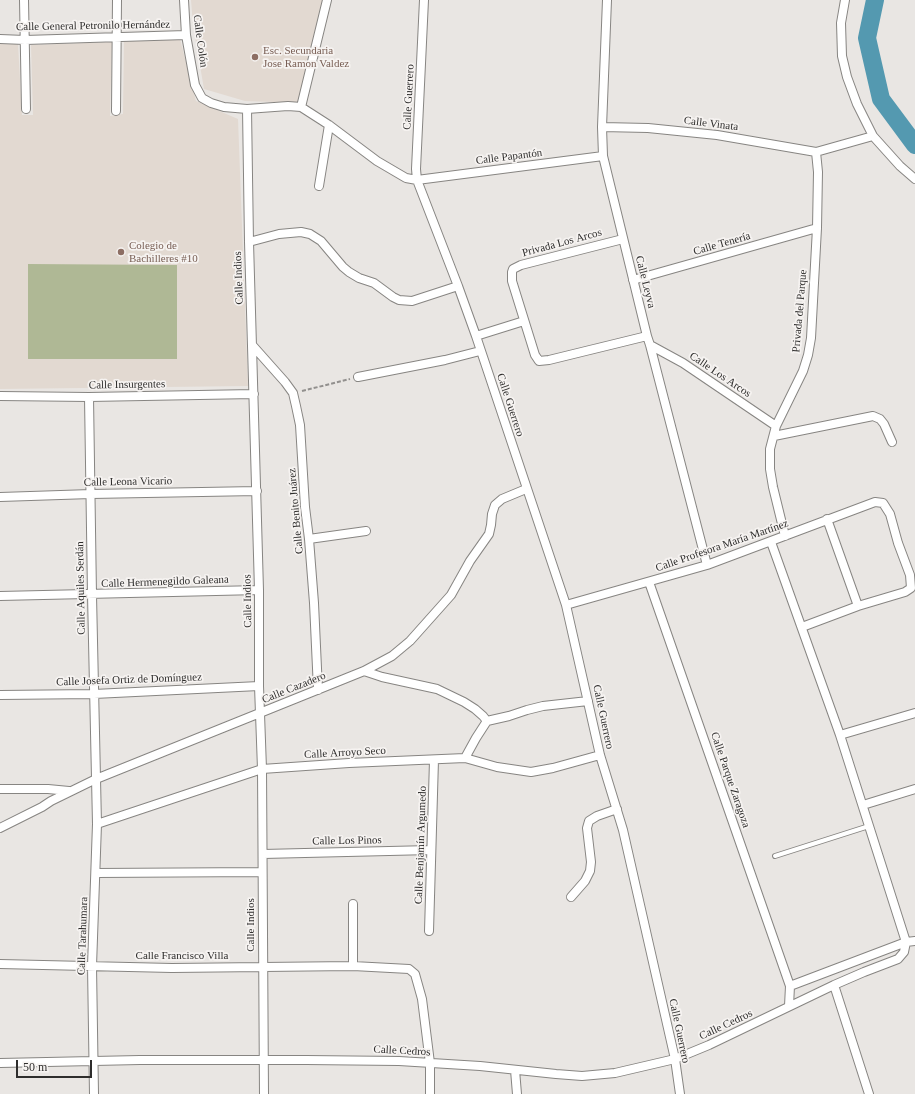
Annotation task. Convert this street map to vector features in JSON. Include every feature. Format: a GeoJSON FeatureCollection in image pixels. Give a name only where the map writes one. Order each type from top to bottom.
{"type":"FeatureCollection","features":[{"type":"Feature","properties":{"kind":"street"},"geometry":{"type":"LineString","coordinates":[[24,0],[26,108]]}},
{"type":"Feature","properties":{"kind":"street"},"geometry":{"type":"LineString","coordinates":[[116,111],[117,0]]}},
{"type":"Feature","properties":{"kind":"street","name":"Calle Colón"},"geometry":{"type":"LineString","coordinates":[[184,0],[186,35],[195,85],[202,98],[211,103],[224,107],[247,109]]}},
{"type":"Feature","properties":{"kind":"street"},"geometry":{"type":"LineString","coordinates":[[301,107],[327,0]]}},
{"type":"Feature","properties":{"kind":"street","name":"Calle Guerrero"},"geometry":{"type":"LineString","coordinates":[[424,0],[416,169],[417,180],[476,336],[566,605],[600,755],[623,830],[675,1059],[680,1094]]}},
{"type":"Feature","properties":{"kind":"street","name":"Calle Leyva"},"geometry":{"type":"LineString","coordinates":[[607,0],[602,127],[603,156],[647,336],[707,565]]}},
{"type":"Feature","properties":{"kind":"street"},"geometry":{"type":"LineString","coordinates":[[845,0],[841,23],[842,56],[847,77],[857,104],[873,136],[900,166],[915,179]]}},
{"type":"Feature","properties":{"kind":"street","name":"Calle General Petronilo Hernández"},"geometry":{"type":"LineString","coordinates":[[0,39],[25,40],[186,35]]}},
{"type":"Feature","properties":{"kind":"street"},"geometry":{"type":"LineString","coordinates":[[247,109],[288,106],[301,107],[329,125],[377,161],[401,176],[417,180]]}},
{"type":"Feature","properties":{"kind":"street","name":"Calle Indios"},"geometry":{"type":"LineString","coordinates":[[247,109],[249,242],[259,590],[259,686],[261,713],[263,854],[264,1094]]}},
{"type":"Feature","properties":{"kind":"street"},"geometry":{"type":"LineString","coordinates":[[319,186],[329,125]]}},
{"type":"Feature","properties":{"kind":"street","name":"Calle Vinata"},"geometry":{"type":"LineString","coordinates":[[602,127],[648,128],[718,135],[816,152]]}},
{"type":"Feature","properties":{"kind":"street"},"geometry":{"type":"LineString","coordinates":[[816,152],[873,136]]}},
{"type":"Feature","properties":{"kind":"street","name":"Privada del Parque"},"geometry":{"type":"LineString","coordinates":[[785,536],[773,487],[770,469],[770,449],[776,426],[803,371],[808,355],[817,228],[818,172],[816,152]]}},
{"type":"Feature","properties":{"kind":"street","name":"Calle Papantón"},"geometry":{"type":"LineString","coordinates":[[417,180],[603,156]]}},
{"type":"Feature","properties":{"kind":"street","name":"Calle Tenería"},"geometry":{"type":"LineString","coordinates":[[633,280],[817,228]]}},
{"type":"Feature","properties":{"kind":"street"},"geometry":{"type":"LineString","coordinates":[[249,242],[279,234],[301,232],[310,234],[321,240],[343,267],[349,272],[359,278],[374,283],[393,297],[400,300],[412,301],[458,286]]}},
{"type":"Feature","properties":{"kind":"street","name":"Privada Los Arcos"},"geometry":{"type":"LineString","coordinates":[[623,239],[532,262],[513,270],[512,281],[535,355],[538,360],[541,361],[647,336]]}},
{"type":"Feature","properties":{"kind":"street"},"geometry":{"type":"LineString","coordinates":[[476,336],[524,321]]}},
{"type":"Feature","properties":{"kind":"street","name":"Calle Los Arcos"},"geometry":{"type":"LineString","coordinates":[[650,345],[683,363],[776,426]]}},
{"type":"Feature","properties":{"kind":"street","name":"Calle Benito Juárez"},"geometry":{"type":"LineString","coordinates":[[253,346],[280,375],[293,393],[300,425],[305,507],[314,603],[318,690]]}},
{"type":"Feature","properties":{"kind":"street"},"geometry":{"type":"LineString","coordinates":[[358,377],[445,360],[480,351]]}},
{"type":"Feature","properties":{"kind":"street","name":"Calle Insurgentes"},"geometry":{"type":"LineString","coordinates":[[0,396],[254,394]]}},
{"type":"Feature","properties":{"kind":"street","name":"Calle Aquiles Serdán"},"geometry":{"type":"LineString","coordinates":[[89,396],[96,779]]}},
{"type":"Feature","properties":{"kind":"street"},"geometry":{"type":"LineString","coordinates":[[774,436],[873,416],[880,419],[884,424],[892,442]]}},
{"type":"Feature","properties":{"kind":"street","name":"Calle Cazadero"},"geometry":{"type":"LineString","coordinates":[[0,828],[69,791],[96,779],[364,671],[392,656],[410,641],[451,595],[470,561],[486,539],[492,526],[492,514],[495,505],[502,499],[526,489]]}},
{"type":"Feature","properties":{"kind":"street","name":"Calle Leona Vicario"},"geometry":{"type":"LineString","coordinates":[[0,497],[257,491]]}},
{"type":"Feature","properties":{"kind":"street","name":"Calle Profesora María Martínez"},"geometry":{"type":"LineString","coordinates":[[566,605],[707,565],[875,502],[883,503],[890,514],[898,543],[910,575],[911,588],[905,592],[888,598],[858,606]]}},
{"type":"Feature","properties":{"kind":"street"},"geometry":{"type":"LineString","coordinates":[[802,627],[858,606],[827,519]]}},
{"type":"Feature","properties":{"kind":"street"},"geometry":{"type":"LineString","coordinates":[[309,539],[366,531]]}},
{"type":"Feature","properties":{"kind":"street"},"geometry":{"type":"LineString","coordinates":[[771,542],[840,735],[906,942]]}},
{"type":"Feature","properties":{"kind":"street","name":"Calle Parque Zaragoza"},"geometry":{"type":"LineString","coordinates":[[649,582],[790,986]]}},
{"type":"Feature","properties":{"kind":"street","name":"Calle Hermenegildo Galeana"},"geometry":{"type":"LineString","coordinates":[[0,596],[259,590]]}},
{"type":"Feature","properties":{"kind":"street"},"geometry":{"type":"LineString","coordinates":[[364,671],[382,677],[437,689],[475,709],[487,721]]}},
{"type":"Feature","properties":{"kind":"street","name":"Calle Josefa Ortiz de Domínguez"},"geometry":{"type":"LineString","coordinates":[[0,695],[94,694],[259,686]]}},
{"type":"Feature","properties":{"kind":"street"},"geometry":{"type":"LineString","coordinates":[[465,758],[487,721],[527,710],[588,701]]}},
{"type":"Feature","properties":{"kind":"street"},"geometry":{"type":"LineString","coordinates":[[840,735],[915,712]]}},
{"type":"Feature","properties":{"kind":"street","name":"Calle Arroyo Seco"},"geometry":{"type":"LineString","coordinates":[[97,824],[262,769],[349,763],[465,758],[497,767],[531,772],[553,768],[600,755]]}},
{"type":"Feature","properties":{"kind":"street","name":"Calle Benjamín Argumedo"},"geometry":{"type":"LineString","coordinates":[[429,932],[434,760]]}},
{"type":"Feature","properties":{"kind":"street","name":"Calle Tarahumara"},"geometry":{"type":"LineString","coordinates":[[94,1094],[92,966],[96,873],[96,779]]}},
{"type":"Feature","properties":{"kind":"street"},"geometry":{"type":"LineString","coordinates":[[0,789],[48,789],[69,791]]}},
{"type":"Feature","properties":{"kind":"street"},"geometry":{"type":"LineString","coordinates":[[863,805],[915,790]]}},
{"type":"Feature","properties":{"kind":"street"},"geometry":{"type":"LineString","coordinates":[[571,897],[585,881],[590,871],[591,862],[587,828],[589,821],[597,816],[617,810]]}},
{"type":"Feature","properties":{"kind":"street","name":"Calle Los Pinos"},"geometry":{"type":"LineString","coordinates":[[263,854],[432,850]]}},
{"type":"Feature","properties":{"kind":"street"},"geometry":{"type":"LineString","coordinates":[[96,873],[262,872]]}},
{"type":"Feature","properties":{"kind":"street"},"geometry":{"type":"LineString","coordinates":[[353,904],[353,966]]}},
{"type":"Feature","properties":{"kind":"street"},"geometry":{"type":"LineString","coordinates":[[789,1006],[790,986],[906,942],[915,941]]}},
{"type":"Feature","properties":{"kind":"street","name":"Calle Cedros"},"geometry":{"type":"LineString","coordinates":[[0,1063],[264,1060],[399,1061],[582,1076],[615,1073],[675,1059],[709,1045],[834,985],[898,959],[904,952],[906,942]]}},
{"type":"Feature","properties":{"kind":"street","name":"Calle Francisco Villa"},"geometry":{"type":"LineString","coordinates":[[0,964],[172,968],[353,966],[402,968],[412,971],[415,974],[422,999],[430,1063]]}},
{"type":"Feature","properties":{"kind":"street"},"geometry":{"type":"LineString","coordinates":[[834,985],[869,1094]]}},
{"type":"Feature","properties":{"kind":"street"},"geometry":{"type":"LineString","coordinates":[[430,1063],[430,1094]]}},
{"type":"Feature","properties":{"kind":"street"},"geometry":{"type":"LineString","coordinates":[[515,1070],[517,1094]]}},
{"type":"Feature","properties":{"kind":"lane"},"geometry":{"type":"LineString","coordinates":[[775,856],[870,826]]}},
{"type":"Feature","properties":{"kind":"path"},"geometry":{"type":"LineString","coordinates":[[293,393],[358,377]]}},
{"type":"Feature","properties":{"kind":"shaded area","name":"Esc. Secundaria Jose Ramon Valdez"},"geometry":{"type":"Polygon","coordinates":[[[191,0],[324,0],[301,103],[245,101],[204,89],[193,25],[191,0]]]}},
{"type":"Feature","properties":{"kind":"shaded area","name":"Colegio de Bachilleres #10"},"geometry":{"type":"Polygon","coordinates":[[[124,38],[180,39],[196,101],[238,119],[248,386],[0,389],[0,44],[18,44],[22,115],[33,115],[31,45],[112,42],[110,116],[123,114],[124,38]]]}},
{"type":"Feature","properties":{"kind":"green space"},"geometry":{"type":"Polygon","coordinates":[[[28,264],[177,265],[177,359],[28,359],[28,264]]]}},
{"type":"Feature","properties":{"kind":"waterway"},"geometry":{"type":"LineString","coordinates":[[875,0],[867,38],[881,99],[915,145]]}},
{"type":"Feature","properties":{"kind":"place","name":"Esc. Secundaria Jose Ramon Valdez"},"geometry":{"type":"Point","coordinates":[255,57]}},
{"type":"Feature","properties":{"kind":"place","name":"Colegio de Bachilleres #10"},"geometry":{"type":"Point","coordinates":[121,252]}}]}
